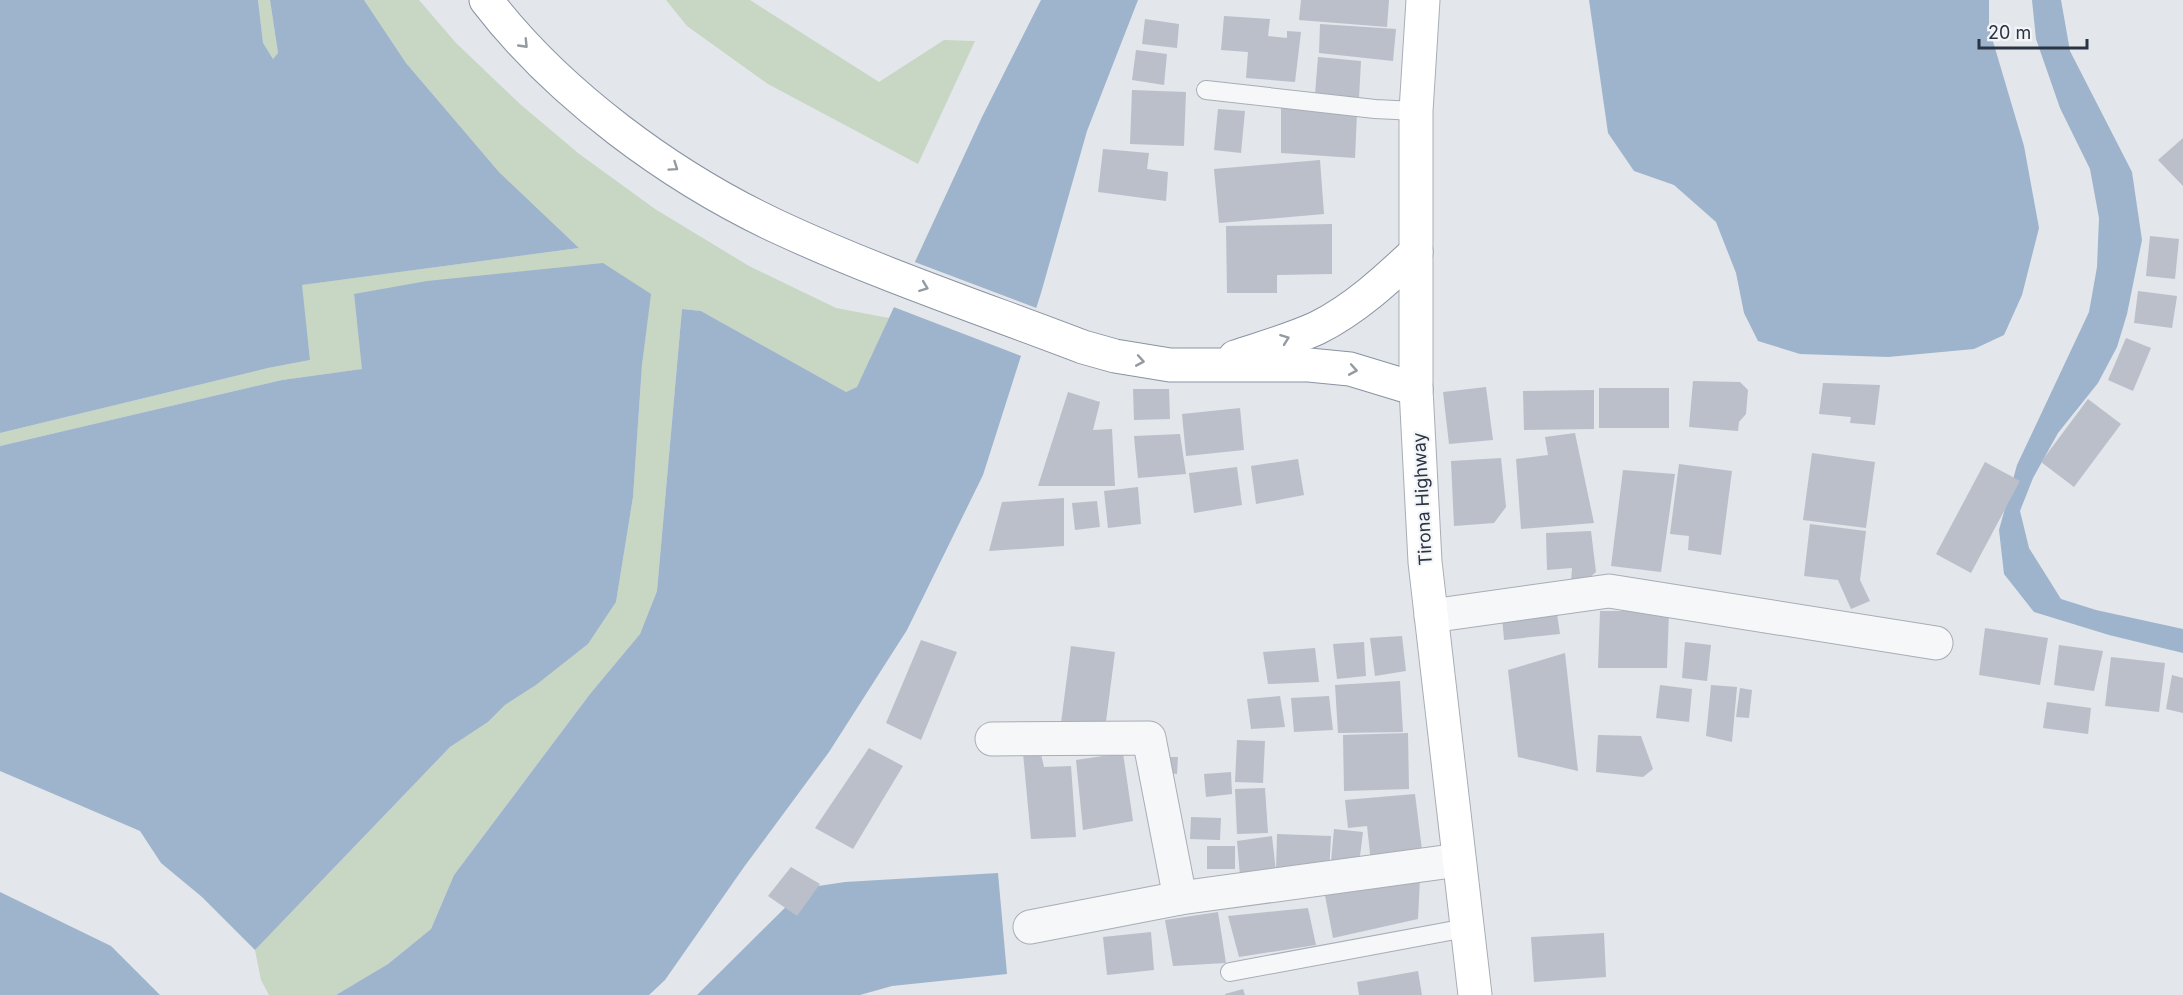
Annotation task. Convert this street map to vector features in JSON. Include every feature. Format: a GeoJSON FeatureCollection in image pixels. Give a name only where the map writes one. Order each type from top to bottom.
{"type":"FeatureCollection","features":[{"type":"Feature","properties":{"kind":"main road"},"geometry":{"type":"LineString","coordinates":[[486,0],[501,20],[553,74],[650,151],[732,204],[786,231],[870,266],[1083,347],[1152,363],[1210,366],[1309,365],[1350,369],[1416,389]]}},
{"type":"Feature","properties":{"kind":"main road","name":"Tirona Highway"},"geometry":{"type":"LineString","coordinates":[[1423,0],[1416,111],[1416,389],[1431,616],[1475,995]]}},
{"type":"Feature","properties":{"kind":"main road"},"geometry":{"type":"LineString","coordinates":[[1210,366],[1315,329],[1334,319],[1384,281],[1416,252]]}},
{"type":"Feature","properties":{"kind":"street"},"geometry":{"type":"LineString","coordinates":[[1431,616],[1609,591],[1936,643]]}},
{"type":"Feature","properties":{"kind":"street"},"geometry":{"type":"LineString","coordinates":[[992,739],[1149,738],[1180,898]]}},
{"type":"Feature","properties":{"kind":"street"},"geometry":{"type":"LineString","coordinates":[[1030,927],[1180,898],[1459,860]]}},
{"type":"Feature","properties":{"kind":"lane"},"geometry":{"type":"LineString","coordinates":[[1206,90],[1375,109],[1416,111]]}},
{"type":"Feature","properties":{"kind":"lane"},"geometry":{"type":"LineString","coordinates":[[1230,972],[1466,928]]}},
{"type":"Feature","properties":{"kind":"green space"},"geometry":{"type":"Polygon","coordinates":[[[258,0],[270,0],[278,53],[273,59],[263,44],[258,0]]]}},
{"type":"Feature","properties":{"kind":"green space"},"geometry":{"type":"Polygon","coordinates":[[[364,0],[419,0],[456,43],[520,104],[578,153],[655,209],[749,266],[836,308],[889,318],[858,387],[846,392],[701,311],[682,309],[657,591],[640,634],[590,694],[454,875],[431,929],[388,964],[336,995],[269,995],[261,980],[255,950],[450,747],[488,722],[505,705],[536,685],[588,644],[616,602],[633,497],[642,365],[650,294],[354,295],[363,369],[282,380],[0,446],[0,433],[268,368],[310,360],[301,285],[579,248],[499,172],[406,63],[364,0]]]}},
{"type":"Feature","properties":{"kind":"green space"},"geometry":{"type":"Polygon","coordinates":[[[666,0],[750,0],[879,82],[944,40],[975,41],[918,164],[768,84],[687,26],[666,0]]]}},
{"type":"Feature","properties":{"kind":"water"},"geometry":{"type":"Polygon","coordinates":[[[0,0],[258,0],[263,43],[273,59],[278,53],[270,0],[364,0],[406,63],[499,172],[579,248],[302,285],[310,360],[268,368],[0,433],[0,0]]]}},
{"type":"Feature","properties":{"kind":"water"},"geometry":{"type":"Polygon","coordinates":[[[1041,0],[1138,0],[1087,131],[1041,293],[983,475],[907,630],[829,752],[744,867],[665,980],[649,995],[336,995],[388,964],[431,929],[454,875],[590,694],[640,634],[657,591],[682,309],[701,311],[846,392],[857,387],[982,117],[1041,0]]]}},
{"type":"Feature","properties":{"kind":"water"},"geometry":{"type":"Polygon","coordinates":[[[1589,0],[1989,0],[1989,28],[2024,146],[2039,228],[2022,295],[2004,335],[1974,349],[1888,357],[1800,354],[1758,341],[1744,313],[1736,273],[1716,222],[1674,185],[1634,171],[1608,133],[1589,0]]]}},
{"type":"Feature","properties":{"kind":"water"},"geometry":{"type":"Polygon","coordinates":[[[2032,0],[2061,0],[2070,51],[2132,172],[2142,240],[2127,314],[2117,347],[2098,383],[2058,433],[2033,478],[2020,511],[2029,548],[2061,599],[2096,610],[2183,629],[2183,653],[2109,635],[2034,612],[2004,574],[1999,530],[2017,465],[2089,312],[2097,267],[2099,218],[2090,169],[2060,108],[2036,39],[2032,0]]]}},
{"type":"Feature","properties":{"kind":"water"},"geometry":{"type":"Polygon","coordinates":[[[603,263],[651,294],[642,365],[633,497],[616,602],[588,644],[536,685],[505,705],[488,722],[450,747],[255,950],[202,897],[161,863],[140,831],[0,771],[0,446],[282,380],[362,369],[354,294],[427,281],[603,263]]]}},
{"type":"Feature","properties":{"kind":"water"},"geometry":{"type":"Polygon","coordinates":[[[998,873],[1007,974],[892,986],[860,995],[697,995],[805,888],[845,882],[998,873]]]}},
{"type":"Feature","properties":{"kind":"water"},"geometry":{"type":"Polygon","coordinates":[[[0,892],[111,946],[160,995],[0,995],[0,892]]]}},
{"type":"Feature","properties":{"kind":"pier"},"geometry":{"type":"Polygon","coordinates":[[[912,261],[1039,309],[1024,357],[891,306],[912,261]]]}},
{"type":"Feature","properties":{"kind":"building"},"geometry":{"type":"Polygon","coordinates":[[[1301,0],[1389,0],[1387,27],[1299,20],[1301,0]]]}},
{"type":"Feature","properties":{"kind":"building"},"geometry":{"type":"Polygon","coordinates":[[[1224,16],[1270,19],[1268,36],[1287,38],[1287,31],[1301,32],[1295,82],[1246,78],[1248,52],[1221,50],[1224,16]]]}},
{"type":"Feature","properties":{"kind":"building"},"geometry":{"type":"Polygon","coordinates":[[[1145,19],[1179,24],[1177,48],[1142,44],[1145,19]]]}},
{"type":"Feature","properties":{"kind":"building"},"geometry":{"type":"Polygon","coordinates":[[[1320,24],[1396,29],[1393,61],[1319,53],[1320,24]]]}},
{"type":"Feature","properties":{"kind":"building"},"geometry":{"type":"Polygon","coordinates":[[[1136,50],[1167,54],[1164,85],[1132,80],[1136,50]]]}},
{"type":"Feature","properties":{"kind":"building"},"geometry":{"type":"Polygon","coordinates":[[[1318,57],[1361,61],[1359,98],[1315,94],[1318,57]]]}},
{"type":"Feature","properties":{"kind":"building"},"geometry":{"type":"Polygon","coordinates":[[[1132,90],[1186,92],[1184,146],[1130,144],[1132,90]]]}},
{"type":"Feature","properties":{"kind":"building"},"geometry":{"type":"Polygon","coordinates":[[[1281,108],[1357,113],[1355,158],[1281,153],[1281,108]]]}},
{"type":"Feature","properties":{"kind":"building"},"geometry":{"type":"Polygon","coordinates":[[[1218,109],[1245,111],[1241,153],[1214,150],[1218,109]]]}},
{"type":"Feature","properties":{"kind":"building"},"geometry":{"type":"Polygon","coordinates":[[[2183,138],[2183,186],[2158,160],[2183,138]]]}},
{"type":"Feature","properties":{"kind":"building"},"geometry":{"type":"Polygon","coordinates":[[[1103,149],[1149,153],[1147,169],[1168,172],[1166,201],[1098,192],[1103,149]]]}},
{"type":"Feature","properties":{"kind":"building"},"geometry":{"type":"Polygon","coordinates":[[[1320,160],[1324,214],[1219,223],[1214,169],[1320,160]]]}},
{"type":"Feature","properties":{"kind":"building"},"geometry":{"type":"Polygon","coordinates":[[[1332,224],[1332,274],[1277,275],[1277,293],[1227,293],[1226,226],[1332,224]]]}},
{"type":"Feature","properties":{"kind":"building"},"geometry":{"type":"Polygon","coordinates":[[[2150,236],[2179,239],[2175,279],[2146,276],[2150,236]]]}},
{"type":"Feature","properties":{"kind":"building"},"geometry":{"type":"Polygon","coordinates":[[[2138,291],[2177,296],[2172,328],[2134,323],[2138,291]]]}},
{"type":"Feature","properties":{"kind":"building"},"geometry":{"type":"Polygon","coordinates":[[[2126,338],[2151,348],[2133,391],[2108,380],[2126,338]]]}},
{"type":"Feature","properties":{"kind":"building"},"geometry":{"type":"Polygon","coordinates":[[[1693,381],[1740,382],[1748,390],[1746,414],[1739,422],[1738,431],[1689,427],[1693,381]]]}},
{"type":"Feature","properties":{"kind":"building"},"geometry":{"type":"Polygon","coordinates":[[[1823,383],[1880,385],[1875,425],[1850,423],[1851,417],[1819,414],[1823,383]]]}},
{"type":"Feature","properties":{"kind":"building"},"geometry":{"type":"Polygon","coordinates":[[[1486,387],[1493,440],[1449,444],[1443,392],[1486,387]]]}},
{"type":"Feature","properties":{"kind":"building"},"geometry":{"type":"Polygon","coordinates":[[[1599,388],[1669,388],[1669,428],[1599,428],[1599,388]]]}},
{"type":"Feature","properties":{"kind":"building"},"geometry":{"type":"Polygon","coordinates":[[[1133,389],[1169,389],[1170,419],[1134,420],[1133,389]]]}},
{"type":"Feature","properties":{"kind":"building"},"geometry":{"type":"Polygon","coordinates":[[[1594,390],[1594,429],[1524,430],[1523,391],[1594,390]]]}},
{"type":"Feature","properties":{"kind":"building"},"geometry":{"type":"Polygon","coordinates":[[[1068,392],[1100,402],[1093,430],[1112,429],[1115,486],[1038,486],[1068,392]]]}},
{"type":"Feature","properties":{"kind":"building"},"geometry":{"type":"Polygon","coordinates":[[[2088,399],[2121,424],[2074,487],[2041,462],[2088,399]]]}},
{"type":"Feature","properties":{"kind":"building"},"geometry":{"type":"Polygon","coordinates":[[[1240,408],[1244,450],[1186,456],[1182,414],[1240,408]]]}},
{"type":"Feature","properties":{"kind":"building"},"geometry":{"type":"Polygon","coordinates":[[[1575,433],[1594,523],[1521,529],[1516,459],[1548,455],[1545,437],[1575,433]]]}},
{"type":"Feature","properties":{"kind":"building"},"geometry":{"type":"Polygon","coordinates":[[[1180,434],[1186,474],[1138,478],[1134,436],[1180,434]]]}},
{"type":"Feature","properties":{"kind":"building"},"geometry":{"type":"Polygon","coordinates":[[[1812,453],[1875,462],[1866,528],[1803,520],[1812,453]]]}},
{"type":"Feature","properties":{"kind":"building"},"geometry":{"type":"Polygon","coordinates":[[[1501,458],[1506,507],[1494,523],[1454,526],[1451,461],[1501,458]]]}},
{"type":"Feature","properties":{"kind":"building"},"geometry":{"type":"Polygon","coordinates":[[[1298,459],[1304,495],[1256,504],[1251,466],[1298,459]]]}},
{"type":"Feature","properties":{"kind":"building"},"geometry":{"type":"Polygon","coordinates":[[[1985,462],[2020,481],[1971,573],[1936,554],[1985,462]]]}},
{"type":"Feature","properties":{"kind":"building"},"geometry":{"type":"Polygon","coordinates":[[[1679,464],[1732,471],[1721,555],[1688,550],[1689,536],[1670,534],[1679,464]]]}},
{"type":"Feature","properties":{"kind":"building"},"geometry":{"type":"Polygon","coordinates":[[[1237,467],[1242,505],[1194,513],[1189,473],[1237,467]]]}},
{"type":"Feature","properties":{"kind":"building"},"geometry":{"type":"Polygon","coordinates":[[[1623,470],[1675,474],[1661,572],[1611,566],[1623,470]]]}},
{"type":"Feature","properties":{"kind":"building"},"geometry":{"type":"Polygon","coordinates":[[[1138,487],[1141,524],[1108,528],[1104,491],[1138,487]]]}},
{"type":"Feature","properties":{"kind":"building"},"geometry":{"type":"Polygon","coordinates":[[[1064,498],[1064,546],[989,551],[1002,502],[1064,498]]]}},
{"type":"Feature","properties":{"kind":"building"},"geometry":{"type":"Polygon","coordinates":[[[1097,501],[1100,527],[1075,530],[1072,503],[1097,501]]]}},
{"type":"Feature","properties":{"kind":"building"},"geometry":{"type":"Polygon","coordinates":[[[1810,524],[1866,531],[1860,580],[1870,601],[1851,609],[1838,580],[1804,576],[1810,524]]]}},
{"type":"Feature","properties":{"kind":"building"},"geometry":{"type":"Polygon","coordinates":[[[1591,531],[1596,572],[1584,582],[1571,582],[1572,568],[1547,570],[1546,533],[1591,531]]]}},
{"type":"Feature","properties":{"kind":"building"},"geometry":{"type":"Polygon","coordinates":[[[1556,607],[1560,634],[1504,640],[1502,616],[1556,607]]]}},
{"type":"Feature","properties":{"kind":"building"},"geometry":{"type":"Polygon","coordinates":[[[1600,611],[1669,611],[1667,668],[1598,668],[1600,611]]]}},
{"type":"Feature","properties":{"kind":"building"},"geometry":{"type":"Polygon","coordinates":[[[1985,628],[2048,638],[2040,685],[1979,675],[1985,628]]]}},
{"type":"Feature","properties":{"kind":"building"},"geometry":{"type":"Polygon","coordinates":[[[1402,636],[1406,671],[1375,676],[1370,638],[1402,636]]]}},
{"type":"Feature","properties":{"kind":"building"},"geometry":{"type":"Polygon","coordinates":[[[921,640],[957,652],[921,740],[886,723],[921,640]]]}},
{"type":"Feature","properties":{"kind":"building"},"geometry":{"type":"Polygon","coordinates":[[[1364,642],[1366,676],[1337,679],[1333,644],[1364,642]]]}},
{"type":"Feature","properties":{"kind":"building"},"geometry":{"type":"Polygon","coordinates":[[[1685,642],[1711,645],[1707,681],[1682,678],[1685,642]]]}},
{"type":"Feature","properties":{"kind":"building"},"geometry":{"type":"Polygon","coordinates":[[[2059,645],[2103,651],[2094,691],[2054,685],[2059,645]]]}},
{"type":"Feature","properties":{"kind":"building"},"geometry":{"type":"Polygon","coordinates":[[[1071,646],[1115,652],[1105,729],[1061,723],[1071,646]]]}},
{"type":"Feature","properties":{"kind":"building"},"geometry":{"type":"Polygon","coordinates":[[[1315,648],[1319,682],[1268,684],[1263,652],[1315,648]]]}},
{"type":"Feature","properties":{"kind":"building"},"geometry":{"type":"Polygon","coordinates":[[[1565,653],[1578,771],[1518,757],[1508,670],[1565,653]]]}},
{"type":"Feature","properties":{"kind":"building"},"geometry":{"type":"Polygon","coordinates":[[[2111,657],[2165,663],[2159,712],[2105,706],[2111,657]]]}},
{"type":"Feature","properties":{"kind":"building"},"geometry":{"type":"Polygon","coordinates":[[[2172,675],[2183,678],[2183,713],[2166,709],[2172,675]]]}},
{"type":"Feature","properties":{"kind":"building"},"geometry":{"type":"Polygon","coordinates":[[[1400,681],[1403,732],[1338,733],[1335,685],[1400,681]]]}},
{"type":"Feature","properties":{"kind":"building"},"geometry":{"type":"Polygon","coordinates":[[[1660,685],[1692,689],[1689,722],[1656,718],[1660,685]]]}},
{"type":"Feature","properties":{"kind":"building"},"geometry":{"type":"Polygon","coordinates":[[[1711,685],[1737,687],[1732,742],[1706,736],[1711,685]]]}},
{"type":"Feature","properties":{"kind":"building"},"geometry":{"type":"Polygon","coordinates":[[[1740,688],[1752,690],[1749,718],[1736,717],[1740,688]]]}},
{"type":"Feature","properties":{"kind":"building"},"geometry":{"type":"Polygon","coordinates":[[[1280,696],[1285,727],[1251,729],[1247,699],[1280,696]]]}},
{"type":"Feature","properties":{"kind":"building"},"geometry":{"type":"Polygon","coordinates":[[[1329,696],[1333,730],[1294,732],[1291,698],[1329,696]]]}},
{"type":"Feature","properties":{"kind":"building"},"geometry":{"type":"Polygon","coordinates":[[[2047,702],[2091,708],[2088,734],[2043,728],[2047,702]]]}},
{"type":"Feature","properties":{"kind":"building"},"geometry":{"type":"Polygon","coordinates":[[[1408,733],[1409,789],[1344,791],[1343,735],[1408,733]]]}},
{"type":"Feature","properties":{"kind":"building"},"geometry":{"type":"Polygon","coordinates":[[[1598,735],[1641,736],[1653,769],[1643,777],[1596,772],[1598,735]]]}},
{"type":"Feature","properties":{"kind":"building"},"geometry":{"type":"Polygon","coordinates":[[[1237,740],[1265,741],[1263,783],[1235,782],[1237,740]]]}},
{"type":"Feature","properties":{"kind":"building"},"geometry":{"type":"Polygon","coordinates":[[[869,748],[903,766],[853,849],[815,828],[869,748]]]}},
{"type":"Feature","properties":{"kind":"building"},"geometry":{"type":"Polygon","coordinates":[[[1040,750],[1044,767],[1071,766],[1076,837],[1031,839],[1023,753],[1040,750]]]}},
{"type":"Feature","properties":{"kind":"building"},"geometry":{"type":"Polygon","coordinates":[[[1123,753],[1133,821],[1083,830],[1076,760],[1123,753]]]}},
{"type":"Feature","properties":{"kind":"building"},"geometry":{"type":"Polygon","coordinates":[[[1169,757],[1178,757],[1177,774],[1168,773],[1169,757]]]}},
{"type":"Feature","properties":{"kind":"building"},"geometry":{"type":"Polygon","coordinates":[[[1231,772],[1232,794],[1206,797],[1204,774],[1231,772]]]}},
{"type":"Feature","properties":{"kind":"building"},"geometry":{"type":"Polygon","coordinates":[[[1265,788],[1268,833],[1237,834],[1235,789],[1265,788]]]}},
{"type":"Feature","properties":{"kind":"building"},"geometry":{"type":"Polygon","coordinates":[[[1415,794],[1423,858],[1371,862],[1367,826],[1348,828],[1345,800],[1415,794]]]}},
{"type":"Feature","properties":{"kind":"building"},"geometry":{"type":"Polygon","coordinates":[[[1191,817],[1221,818],[1220,840],[1190,839],[1191,817]]]}},
{"type":"Feature","properties":{"kind":"building"},"geometry":{"type":"Polygon","coordinates":[[[1334,829],[1363,832],[1359,864],[1331,862],[1334,829]]]}},
{"type":"Feature","properties":{"kind":"building"},"geometry":{"type":"Polygon","coordinates":[[[1277,834],[1331,836],[1329,874],[1276,872],[1277,834]]]}},
{"type":"Feature","properties":{"kind":"building"},"geometry":{"type":"Polygon","coordinates":[[[1272,836],[1276,872],[1240,876],[1237,841],[1272,836]]]}},
{"type":"Feature","properties":{"kind":"building"},"geometry":{"type":"Polygon","coordinates":[[[1207,846],[1235,846],[1235,869],[1207,869],[1207,846]]]}},
{"type":"Feature","properties":{"kind":"building"},"geometry":{"type":"Polygon","coordinates":[[[791,867],[820,884],[797,916],[768,896],[791,867]]]}},
{"type":"Feature","properties":{"kind":"building"},"geometry":{"type":"Polygon","coordinates":[[[1420,878],[1418,919],[1333,938],[1324,890],[1420,878]]]}},
{"type":"Feature","properties":{"kind":"building"},"geometry":{"type":"Polygon","coordinates":[[[1308,908],[1316,945],[1239,957],[1228,916],[1308,908]]]}},
{"type":"Feature","properties":{"kind":"building"},"geometry":{"type":"Polygon","coordinates":[[[1218,912],[1226,963],[1173,966],[1165,920],[1218,912]]]}},
{"type":"Feature","properties":{"kind":"building"},"geometry":{"type":"Polygon","coordinates":[[[1151,932],[1154,970],[1107,975],[1103,937],[1151,932]]]}},
{"type":"Feature","properties":{"kind":"building"},"geometry":{"type":"Polygon","coordinates":[[[1604,933],[1606,977],[1534,982],[1531,937],[1604,933]]]}},
{"type":"Feature","properties":{"kind":"building"},"geometry":{"type":"Polygon","coordinates":[[[1418,971],[1422,995],[1359,995],[1357,982],[1418,971]]]}},
{"type":"Feature","properties":{"kind":"building"},"geometry":{"type":"Polygon","coordinates":[[[1243,989],[1245,995],[1225,995],[1225,994],[1243,989]]]}}]}
